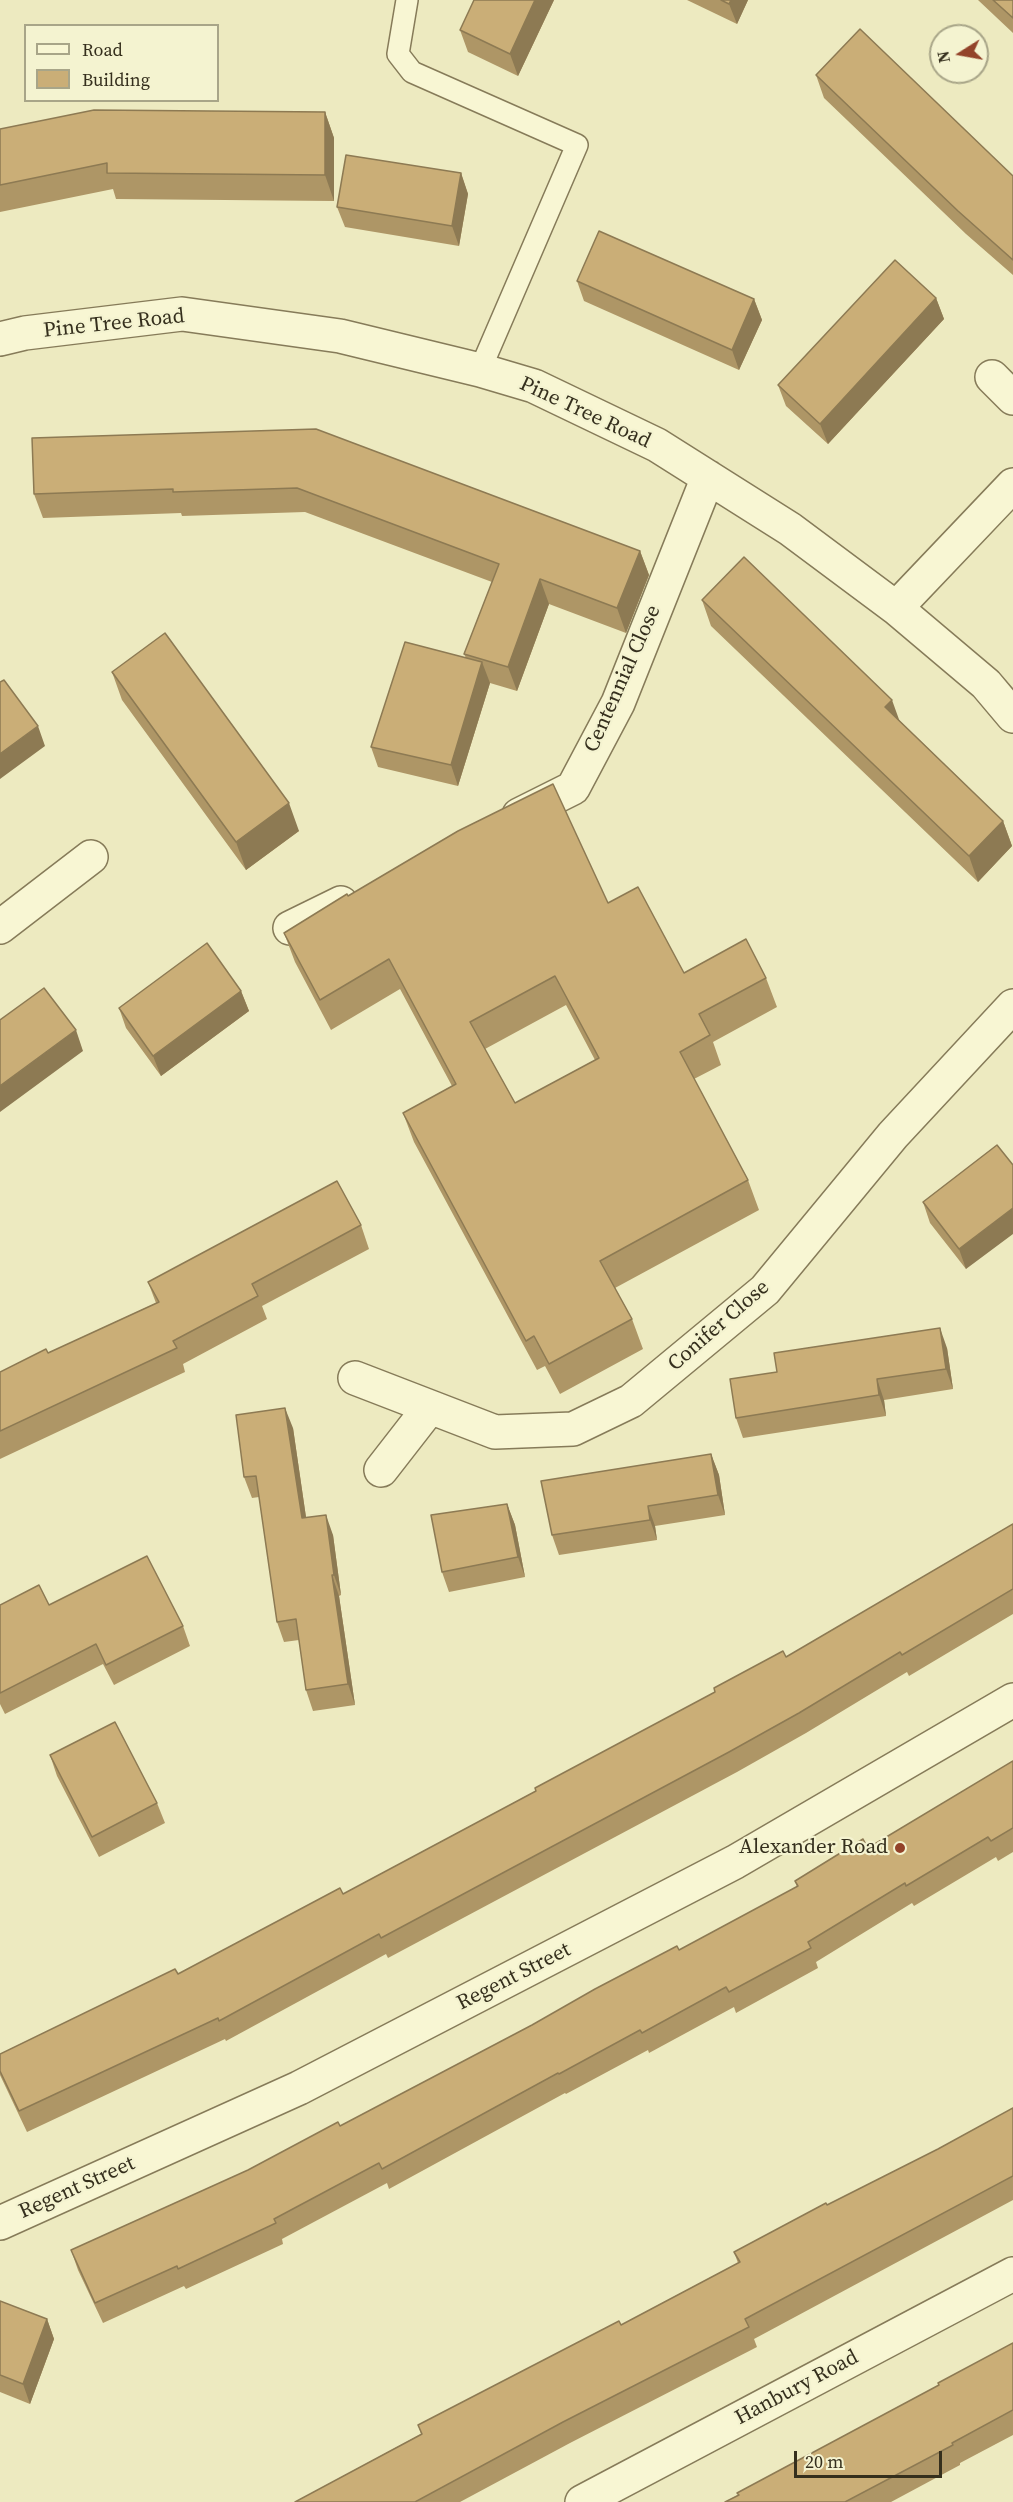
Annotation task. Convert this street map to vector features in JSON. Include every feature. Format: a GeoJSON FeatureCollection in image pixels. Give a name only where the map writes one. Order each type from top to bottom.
{"type":"FeatureCollection","features":[{"type":"Feature","properties":{"kind":"street","name":"Pine Tree Road"},"geometry":{"type":"LineString","coordinates":[[0,339],[25,333],[182,314],[340,336],[480,370],[534,386],[657,445],[790,529],[896,608],[986,684],[1013,717]]}},
{"type":"Feature","properties":{"kind":"street","name":"Centennial Close"},"geometry":{"type":"LineString","coordinates":[[489,829],[573,788],[618,703],[708,477]]}},
{"type":"Feature","properties":{"kind":"street"},"geometry":{"type":"LineString","coordinates":[[896,608],[1013,485]]}},
{"type":"Feature","properties":{"kind":"street"},"geometry":{"type":"LineString","coordinates":[[0,927],[91,857]]}},
{"type":"Feature","properties":{"kind":"street"},"geometry":{"type":"LineString","coordinates":[[290,928],[363,892]]}},
{"type":"Feature","properties":{"kind":"street","name":"Conifer Close"},"geometry":{"type":"LineString","coordinates":[[355,1377],[495,1432],[573,1429],[631,1401],[765,1290],[893,1135],[1013,1006]]}},
{"type":"Feature","properties":{"kind":"street"},"geometry":{"type":"LineString","coordinates":[[381,1470],[430,1407]]}},
{"type":"Feature","properties":{"kind":"street","name":"Regent Street"},"geometry":{"type":"LineString","coordinates":[[0,2223],[309,2083],[735,1862],[1013,1700]]}},
{"type":"Feature","properties":{"kind":"street","name":"Hanbury Road"},"geometry":{"type":"LineString","coordinates":[[582,2502],[1013,2274]]}},
{"type":"Feature","properties":{"kind":"lane"},"geometry":{"type":"LineString","coordinates":[[407,0],[398,54],[412,72],[577,145],[480,370]]}},
{"type":"Feature","properties":{"kind":"building"},"geometry":{"type":"Polygon","coordinates":[[[474,0],[535,0],[510,54],[460,30],[474,0]]]}},
{"type":"Feature","properties":{"kind":"building"},"geometry":{"type":"Polygon","coordinates":[[[993,0],[1013,0],[1013,18],[993,0]]]}},
{"type":"Feature","properties":{"kind":"building"},"geometry":{"type":"Polygon","coordinates":[[[860,29],[1013,176],[1013,260],[958,211],[816,75],[860,29]]]}},
{"type":"Feature","properties":{"kind":"building"},"geometry":{"type":"Polygon","coordinates":[[[94,110],[325,112],[325,175],[107,173],[107,163],[0,185],[0,129],[94,110]]]}},
{"type":"Feature","properties":{"kind":"building"},"geometry":{"type":"Polygon","coordinates":[[[346,155],[461,173],[452,226],[337,207],[346,155]]]}},
{"type":"Feature","properties":{"kind":"building"},"geometry":{"type":"Polygon","coordinates":[[[599,231],[754,299],[732,350],[577,281],[599,231]]]}},
{"type":"Feature","properties":{"kind":"building"},"geometry":{"type":"Polygon","coordinates":[[[895,260],[936,298],[820,424],[778,385],[895,260]]]}},
{"type":"Feature","properties":{"kind":"building"},"geometry":{"type":"Polygon","coordinates":[[[316,429],[640,551],[617,608],[540,579],[508,667],[464,654],[499,564],[297,488],[173,492],[173,489],[34,494],[32,438],[316,429]]]}},
{"type":"Feature","properties":{"kind":"building"},"geometry":{"type":"Polygon","coordinates":[[[744,557],[892,700],[885,707],[1003,821],[969,856],[702,600],[744,557]]]}},
{"type":"Feature","properties":{"kind":"building"},"geometry":{"type":"Polygon","coordinates":[[[165,633],[289,803],[236,842],[112,672],[165,633]]]}},
{"type":"Feature","properties":{"kind":"building"},"geometry":{"type":"Polygon","coordinates":[[[405,642],[482,662],[451,765],[371,747],[405,642]]]}},
{"type":"Feature","properties":{"kind":"building"},"geometry":{"type":"Polygon","coordinates":[[[4,680],[38,726],[0,754],[0,682],[4,680]]]}},
{"type":"Feature","properties":{"kind":"building"},"geometry":{"type":"Polygon","coordinates":[[[553,784],[608,903],[638,887],[684,973],[746,939],[766,978],[699,1014],[710,1035],[680,1052],[748,1180],[600,1261],[632,1319],[549,1364],[534,1336],[526,1341],[403,1113],[456,1084],[389,959],[320,1000],[284,933],[458,831],[553,784]],[[555,976],[470,1022],[515,1103],[599,1058],[555,976]]]}},
{"type":"Feature","properties":{"kind":"building"},"geometry":{"type":"Polygon","coordinates":[[[207,943],[241,991],[153,1056],[119,1008],[207,943]]]}},
{"type":"Feature","properties":{"kind":"building"},"geometry":{"type":"Polygon","coordinates":[[[44,988],[76,1030],[0,1086],[0,1020],[44,988]]]}},
{"type":"Feature","properties":{"kind":"building"},"geometry":{"type":"Polygon","coordinates":[[[997,1145],[1013,1165],[1013,1208],[959,1249],[923,1202],[997,1145]]]}},
{"type":"Feature","properties":{"kind":"building"},"geometry":{"type":"Polygon","coordinates":[[[337,1181],[361,1225],[252,1284],[258,1296],[173,1341],[177,1348],[0,1431],[0,1372],[46,1349],[48,1353],[159,1302],[148,1282],[337,1181]]]}},
{"type":"Feature","properties":{"kind":"building"},"geometry":{"type":"Polygon","coordinates":[[[940,1328],[946,1369],[877,1379],[879,1395],[736,1418],[730,1379],[777,1372],[774,1353],[940,1328]]]}},
{"type":"Feature","properties":{"kind":"building"},"geometry":{"type":"Polygon","coordinates":[[[285,1408],[302,1518],[326,1515],[348,1684],[306,1690],[296,1619],[277,1622],[256,1476],[244,1477],[236,1415],[285,1408]]]}},
{"type":"Feature","properties":{"kind":"building"},"geometry":{"type":"Polygon","coordinates":[[[711,1454],[718,1495],[648,1506],[650,1520],[552,1535],[541,1481],[711,1454]]]}},
{"type":"Feature","properties":{"kind":"building"},"geometry":{"type":"Polygon","coordinates":[[[507,1504],[518,1557],[442,1572],[431,1515],[507,1504]]]}},
{"type":"Feature","properties":{"kind":"building"},"geometry":{"type":"Polygon","coordinates":[[[1013,1524],[1013,1589],[902,1655],[900,1652],[729,1752],[381,1938],[379,1934],[219,2021],[218,2018],[19,2111],[0,2071],[0,2054],[175,1969],[178,1974],[340,1888],[343,1894],[536,1791],[535,1788],[715,1692],[714,1688],[783,1651],[786,1657],[1013,1524]]]}},
{"type":"Feature","properties":{"kind":"building"},"geometry":{"type":"Polygon","coordinates":[[[147,1556],[183,1626],[106,1665],[96,1644],[0,1693],[0,1605],[39,1585],[49,1605],[147,1556]]]}},
{"type":"Feature","properties":{"kind":"building"},"geometry":{"type":"Polygon","coordinates":[[[115,1722],[157,1803],[92,1837],[50,1755],[115,1722]]]}},
{"type":"Feature","properties":{"kind":"building"},"geometry":{"type":"Polygon","coordinates":[[[1013,1761],[1013,1828],[991,1841],[988,1837],[906,1886],[905,1883],[808,1942],[811,1948],[729,1992],[726,1987],[642,2033],[640,2030],[382,2169],[379,2163],[274,2219],[276,2223],[178,2269],[177,2266],[95,2303],[71,2250],[248,2170],[338,2122],[340,2126],[677,1946],[679,1950],[798,1886],[795,1881],[863,1839],[868,1848],[1013,1761]]]}},
{"type":"Feature","properties":{"kind":"building"},"geometry":{"type":"Polygon","coordinates":[[[1013,2108],[1013,2176],[745,2319],[749,2327],[563,2422],[415,2502],[295,2502],[422,2434],[418,2425],[619,2321],[621,2325],[740,2262],[734,2252],[826,2203],[827,2205],[938,2149],[1013,2108]]]}},
{"type":"Feature","properties":{"kind":"building"},"geometry":{"type":"Polygon","coordinates":[[[0,2301],[47,2319],[23,2384],[0,2375],[0,2301]]]}},
{"type":"Feature","properties":{"kind":"building"},"geometry":{"type":"Polygon","coordinates":[[[1013,2343],[1013,2410],[952,2443],[953,2445],[845,2502],[725,2502],[739,2495],[737,2493],[1013,2343]]]}},
{"type":"Feature","properties":{"kind":"place","name":"Alexander Road"},"geometry":{"type":"Point","coordinates":[900,1848]}}]}
